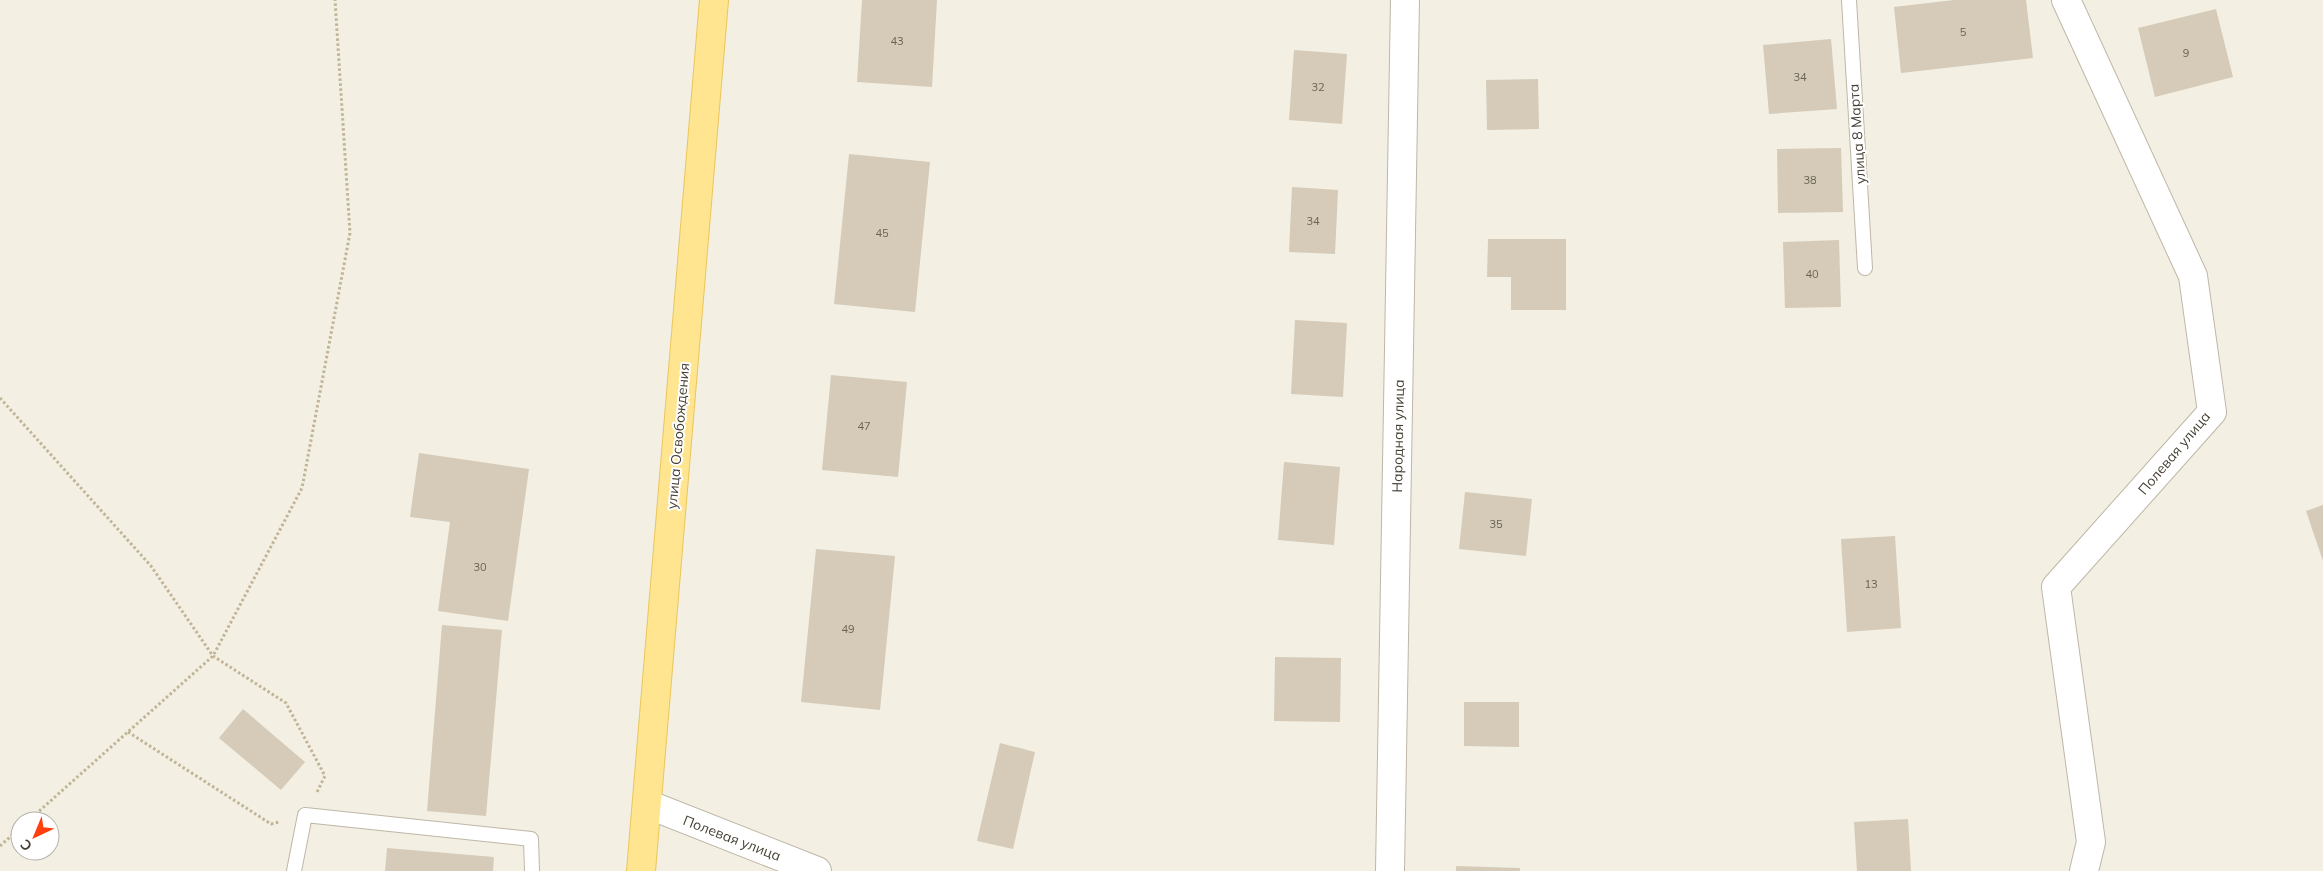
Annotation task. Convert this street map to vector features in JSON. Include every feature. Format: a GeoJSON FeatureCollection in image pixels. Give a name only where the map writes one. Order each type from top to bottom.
{"type":"FeatureCollection","features":[{"type":"Feature","properties":{"kind":"main road","name":"улица Освобождения"},"geometry":{"type":"LineString","coordinates":[[641,871],[714,0]]}},
{"type":"Feature","properties":{"kind":"street","name":"Народная улица"},"geometry":{"type":"LineString","coordinates":[[1390,871],[1405,0]]}},
{"type":"Feature","properties":{"kind":"street","name":"Полевая улица"},"geometry":{"type":"LineString","coordinates":[[2066,0],[2193,276],[2212,412],[2056,587],[2091,842],[2084,871]]}},
{"type":"Feature","properties":{"kind":"street","name":"Полевая улица"},"geometry":{"type":"LineString","coordinates":[[647,804],[817,871]]}},
{"type":"Feature","properties":{"kind":"lane","name":"улица 8 Марта"},"geometry":{"type":"LineString","coordinates":[[1849,0],[1865,268]]}},
{"type":"Feature","properties":{"kind":"lane"},"geometry":{"type":"LineString","coordinates":[[294,871],[305,815],[531,839],[532,871]]}},
{"type":"Feature","properties":{"kind":"path"},"geometry":{"type":"LineString","coordinates":[[39,811],[213,656],[302,488],[350,233],[335,0]]}},
{"type":"Feature","properties":{"kind":"path"},"geometry":{"type":"LineString","coordinates":[[0,398],[151,566],[213,656],[286,703],[325,776],[305,815],[271,824],[128,732]]}},
{"type":"Feature","properties":{"kind":"path"},"geometry":{"type":"LineString","coordinates":[[0,846],[10,837]]}},
{"type":"Feature","properties":{"kind":"building"},"geometry":{"type":"Polygon","coordinates":[[[862,0],[937,0],[932,87],[857,82],[862,0]]]}},
{"type":"Feature","properties":{"kind":"building"},"geometry":{"type":"Polygon","coordinates":[[[1954,0],[2026,0],[2033,58],[1901,73],[1894,7],[1954,0]]]}},
{"type":"Feature","properties":{"kind":"building"},"geometry":{"type":"Polygon","coordinates":[[[2216,9],[2233,77],[2155,97],[2138,28],[2216,9]]]}},
{"type":"Feature","properties":{"kind":"building"},"geometry":{"type":"Polygon","coordinates":[[[1831,39],[1837,109],[1769,114],[1763,45],[1831,39]]]}},
{"type":"Feature","properties":{"kind":"building"},"geometry":{"type":"Polygon","coordinates":[[[1294,50],[1347,54],[1342,124],[1289,120],[1294,50]]]}},
{"type":"Feature","properties":{"kind":"building"},"geometry":{"type":"Polygon","coordinates":[[[1538,79],[1539,129],[1487,130],[1486,80],[1538,79]]]}},
{"type":"Feature","properties":{"kind":"building"},"geometry":{"type":"Polygon","coordinates":[[[1841,148],[1843,212],[1778,213],[1777,149],[1841,148]]]}},
{"type":"Feature","properties":{"kind":"building"},"geometry":{"type":"Polygon","coordinates":[[[849,154],[930,162],[915,312],[834,304],[849,154]]]}},
{"type":"Feature","properties":{"kind":"building"},"geometry":{"type":"Polygon","coordinates":[[[1292,187],[1338,190],[1335,254],[1289,252],[1292,187]]]}},
{"type":"Feature","properties":{"kind":"building"},"geometry":{"type":"Polygon","coordinates":[[[1488,239],[1566,239],[1566,310],[1511,310],[1511,277],[1487,277],[1488,239]]]}},
{"type":"Feature","properties":{"kind":"building"},"geometry":{"type":"Polygon","coordinates":[[[1839,240],[1841,307],[1785,308],[1783,242],[1839,240]]]}},
{"type":"Feature","properties":{"kind":"building"},"geometry":{"type":"Polygon","coordinates":[[[1295,320],[1347,323],[1343,397],[1291,394],[1295,320]]]}},
{"type":"Feature","properties":{"kind":"building"},"geometry":{"type":"Polygon","coordinates":[[[831,375],[907,382],[898,477],[822,470],[831,375]]]}},
{"type":"Feature","properties":{"kind":"building"},"geometry":{"type":"Polygon","coordinates":[[[419,453],[529,469],[508,621],[438,611],[450,522],[410,517],[419,453]]]}},
{"type":"Feature","properties":{"kind":"building"},"geometry":{"type":"Polygon","coordinates":[[[1284,462],[1340,467],[1334,545],[1278,540],[1284,462]]]}},
{"type":"Feature","properties":{"kind":"building"},"geometry":{"type":"Polygon","coordinates":[[[1465,492],[1532,499],[1526,556],[1459,549],[1465,492]]]}},
{"type":"Feature","properties":{"kind":"building"},"geometry":{"type":"Polygon","coordinates":[[[2323,505],[2323,561],[2306,511],[2323,505]]]}},
{"type":"Feature","properties":{"kind":"building"},"geometry":{"type":"Polygon","coordinates":[[[1895,536],[1901,628],[1847,632],[1841,539],[1895,536]]]}},
{"type":"Feature","properties":{"kind":"building"},"geometry":{"type":"Polygon","coordinates":[[[816,549],[895,556],[880,710],[801,702],[816,549]]]}},
{"type":"Feature","properties":{"kind":"building"},"geometry":{"type":"Polygon","coordinates":[[[442,625],[502,630],[486,816],[427,811],[442,625]]]}},
{"type":"Feature","properties":{"kind":"building"},"geometry":{"type":"Polygon","coordinates":[[[1275,657],[1341,658],[1340,722],[1274,721],[1275,657]]]}},
{"type":"Feature","properties":{"kind":"building"},"geometry":{"type":"Polygon","coordinates":[[[1464,702],[1519,702],[1519,747],[1464,746],[1464,702]]]}},
{"type":"Feature","properties":{"kind":"building"},"geometry":{"type":"Polygon","coordinates":[[[243,709],[305,762],[281,790],[219,738],[243,709]]]}},
{"type":"Feature","properties":{"kind":"building"},"geometry":{"type":"Polygon","coordinates":[[[1000,743],[1035,752],[1013,849],[977,841],[1000,743]]]}},
{"type":"Feature","properties":{"kind":"building"},"geometry":{"type":"Polygon","coordinates":[[[1908,819],[1911,871],[1857,871],[1854,822],[1908,819]]]}},
{"type":"Feature","properties":{"kind":"building"},"geometry":{"type":"Polygon","coordinates":[[[387,848],[494,857],[493,871],[385,871],[387,848]]]}},
{"type":"Feature","properties":{"kind":"building"},"geometry":{"type":"Polygon","coordinates":[[[1456,866],[1520,868],[1520,871],[1456,871],[1456,866]]]}}]}
